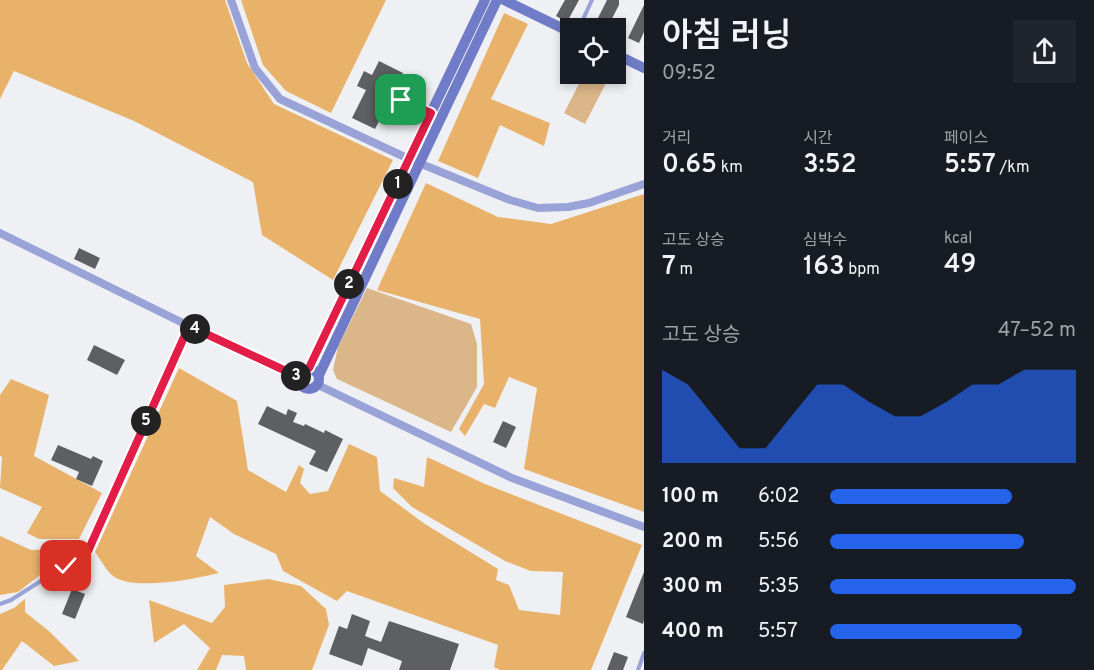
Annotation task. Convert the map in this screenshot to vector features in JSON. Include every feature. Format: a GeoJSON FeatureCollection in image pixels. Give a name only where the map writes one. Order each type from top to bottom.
{"type":"FeatureCollection","features":[{"type":"Feature","properties":{"kind":"street"},"geometry":{"type":"LineString","coordinates":[[231,0],[255,68],[280,99],[414,161],[510,200],[538,208],[568,207],[589,203],[644,184]]}},
{"type":"Feature","properties":{"kind":"street"},"geometry":{"type":"LineString","coordinates":[[0,233],[299,377],[301,384],[306,388],[313,388],[319,380],[414,161],[431,113],[485,0]]}},
{"type":"Feature","properties":{"kind":"street"},"geometry":{"type":"LineString","coordinates":[[299,377],[309,368],[497,0]]}},
{"type":"Feature","properties":{"kind":"street"},"geometry":{"type":"LineString","coordinates":[[504,0],[560,27]]}},
{"type":"Feature","properties":{"kind":"street"},"geometry":{"type":"LineString","coordinates":[[626,59],[644,68]]}},
{"type":"Feature","properties":{"kind":"street"},"geometry":{"type":"LineString","coordinates":[[309,368],[315,370],[319,380],[512,478],[644,527]]}},
{"type":"Feature","properties":{"kind":"lane"},"geometry":{"type":"LineString","coordinates":[[584,18],[592,0]]}},
{"type":"Feature","properties":{"kind":"lane"},"geometry":{"type":"LineString","coordinates":[[401,100],[431,113]]}},
{"type":"Feature","properties":{"kind":"lane"},"geometry":{"type":"LineString","coordinates":[[0,604],[11,600],[88,551],[189,326]]}},
{"type":"Feature","properties":{"kind":"lane"},"geometry":{"type":"LineString","coordinates":[[638,670],[644,654]]}},
{"type":"Feature","properties":{"kind":"shaded area"},"geometry":{"type":"Polygon","coordinates":[[[0,0],[225,0],[247,63],[274,104],[393,160],[333,280],[262,235],[253,182],[134,121],[14,71],[0,99],[0,0]]]}},
{"type":"Feature","properties":{"kind":"shaded area"},"geometry":{"type":"Polygon","coordinates":[[[241,0],[386,0],[331,113],[286,91],[263,65],[241,0]]]}},
{"type":"Feature","properties":{"kind":"shaded area"},"geometry":{"type":"Polygon","coordinates":[[[504,13],[528,24],[491,99],[550,123],[544,146],[500,125],[478,178],[438,161],[504,13]]]}},
{"type":"Feature","properties":{"kind":"shaded area"},"geometry":{"type":"Polygon","coordinates":[[[579,84],[605,84],[585,124],[564,113],[579,84]]]}},
{"type":"Feature","properties":{"kind":"shaded area"},"geometry":{"type":"Polygon","coordinates":[[[426,183],[498,217],[551,224],[644,194],[644,512],[524,469],[537,388],[509,377],[495,408],[484,404],[465,436],[459,429],[484,384],[480,319],[377,290],[426,183]]]}},
{"type":"Feature","properties":{"kind":"shaded area"},"geometry":{"type":"Polygon","coordinates":[[[367,288],[471,324],[477,344],[477,387],[451,432],[337,379],[333,370],[338,347],[367,288]]]}},
{"type":"Feature","properties":{"kind":"shaded area"},"geometry":{"type":"Polygon","coordinates":[[[179,368],[237,401],[248,470],[286,492],[299,465],[304,469],[300,483],[310,494],[328,491],[349,444],[377,457],[380,491],[425,524],[498,569],[496,580],[509,585],[519,610],[560,615],[563,572],[531,571],[505,561],[412,507],[393,488],[394,478],[424,487],[427,457],[485,484],[642,545],[591,670],[500,670],[494,667],[498,645],[347,591],[337,601],[283,571],[276,554],[234,534],[210,517],[196,556],[219,573],[152,583],[126,581],[113,576],[95,552],[179,368]]]}},
{"type":"Feature","properties":{"kind":"shaded area"},"geometry":{"type":"Polygon","coordinates":[[[11,379],[49,395],[34,456],[102,493],[79,539],[39,539],[27,533],[42,507],[0,488],[2,457],[0,456],[0,395],[11,379]]]}},
{"type":"Feature","properties":{"kind":"shaded area"},"geometry":{"type":"Polygon","coordinates":[[[0,536],[31,550],[57,549],[69,553],[18,592],[0,595],[0,536]]]}},
{"type":"Feature","properties":{"kind":"shaded area"},"geometry":{"type":"Polygon","coordinates":[[[268,579],[301,586],[326,609],[329,625],[312,670],[246,670],[244,656],[222,655],[216,670],[197,670],[210,648],[184,624],[154,643],[149,600],[212,623],[225,607],[224,585],[268,579]]]}},
{"type":"Feature","properties":{"kind":"shaded area"},"geometry":{"type":"Polygon","coordinates":[[[25,599],[25,612],[50,632],[79,661],[54,666],[22,641],[0,670],[0,614],[14,608],[25,599]]]}},
{"type":"Feature","properties":{"kind":"building"},"geometry":{"type":"Polygon","coordinates":[[[565,0],[579,0],[569,18],[556,16],[565,0]]]}},
{"type":"Feature","properties":{"kind":"building"},"geometry":{"type":"Polygon","coordinates":[[[607,0],[619,0],[612,18],[598,18],[607,0]]]}},
{"type":"Feature","properties":{"kind":"building"},"geometry":{"type":"Polygon","coordinates":[[[644,5],[644,32],[639,43],[628,38],[644,5]]]}},
{"type":"Feature","properties":{"kind":"building"},"geometry":{"type":"Polygon","coordinates":[[[379,61],[403,73],[375,129],[352,118],[366,90],[357,86],[364,71],[372,75],[379,61]]]}},
{"type":"Feature","properties":{"kind":"building"},"geometry":{"type":"Polygon","coordinates":[[[79,248],[100,258],[95,269],[74,259],[79,248]]]}},
{"type":"Feature","properties":{"kind":"building"},"geometry":{"type":"Polygon","coordinates":[[[94,345],[125,360],[117,375],[87,360],[94,345]]]}},
{"type":"Feature","properties":{"kind":"building"},"geometry":{"type":"Polygon","coordinates":[[[267,406],[286,415],[288,409],[297,413],[293,422],[304,426],[305,424],[324,433],[325,430],[343,439],[327,472],[309,464],[316,451],[258,424],[267,406]]]}},
{"type":"Feature","properties":{"kind":"building"},"geometry":{"type":"Polygon","coordinates":[[[503,421],[516,427],[506,448],[493,442],[503,421]]]}},
{"type":"Feature","properties":{"kind":"building"},"geometry":{"type":"Polygon","coordinates":[[[58,445],[91,459],[93,456],[103,461],[92,486],[76,479],[79,472],[51,460],[58,445]]]}},
{"type":"Feature","properties":{"kind":"building"},"geometry":{"type":"Polygon","coordinates":[[[644,572],[644,620],[643,624],[626,617],[644,572]]]}},
{"type":"Feature","properties":{"kind":"building"},"geometry":{"type":"Polygon","coordinates":[[[72,589],[85,594],[75,619],[62,614],[72,589]]]}},
{"type":"Feature","properties":{"kind":"building"},"geometry":{"type":"Polygon","coordinates":[[[352,614],[370,621],[365,636],[381,642],[389,621],[459,644],[450,670],[399,670],[402,661],[368,648],[362,666],[329,654],[339,626],[347,629],[352,614]]]}},
{"type":"Feature","properties":{"kind":"building"},"geometry":{"type":"Polygon","coordinates":[[[614,652],[628,657],[623,670],[607,670],[614,652]]]}},
{"type":"Feature","properties":{"kind":"route"},"geometry":{"type":"LineString","coordinates":[[66,566],[88,551],[189,326],[299,377],[305,369],[309,368],[431,113],[401,100]]}}]}
